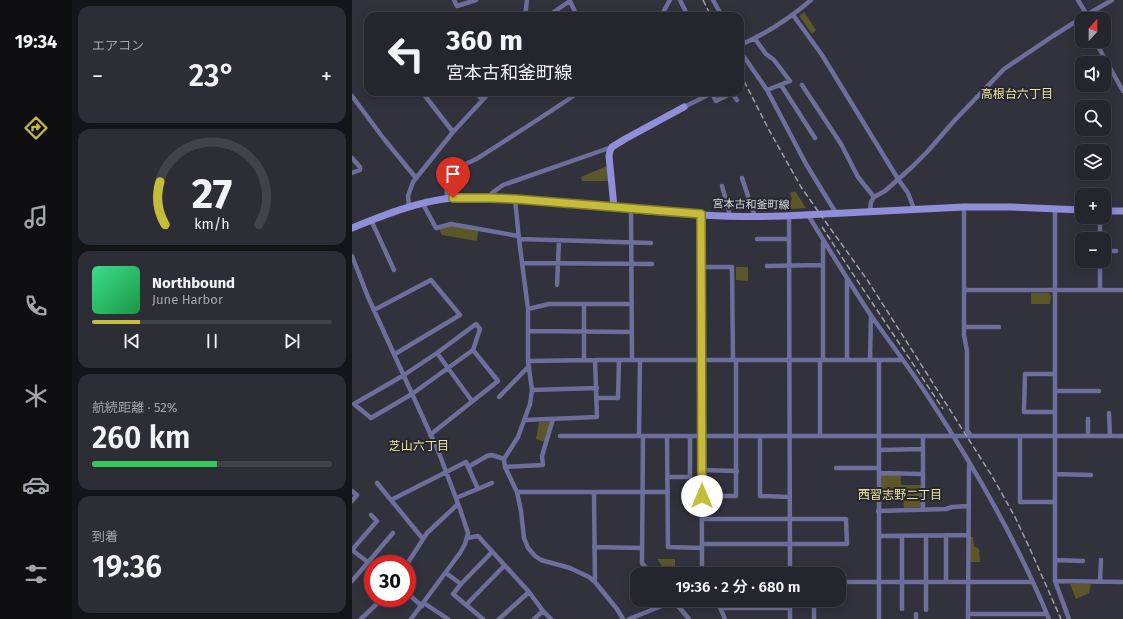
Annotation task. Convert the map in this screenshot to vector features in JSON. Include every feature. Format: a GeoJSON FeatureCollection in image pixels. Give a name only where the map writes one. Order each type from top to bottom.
{"type":"FeatureCollection","features":[{"type":"Feature","properties":{"kind":"street"},"geometry":{"type":"LineString","coordinates":[[454,0],[457,6],[476,0]]}},
{"type":"Feature","properties":{"kind":"street"},"geometry":{"type":"LineString","coordinates":[[526,12],[527,0]]}},
{"type":"Feature","properties":{"kind":"street"},"geometry":{"type":"LineString","coordinates":[[560,0],[563,6]]}},
{"type":"Feature","properties":{"kind":"street"},"geometry":{"type":"LineString","coordinates":[[663,12],[670,0]]}},
{"type":"Feature","properties":{"kind":"street"},"geometry":{"type":"LineString","coordinates":[[680,0],[686,12]]}},
{"type":"Feature","properties":{"kind":"street"},"geometry":{"type":"LineString","coordinates":[[713,0],[720,12]]}},
{"type":"Feature","properties":{"kind":"street"},"geometry":{"type":"LineString","coordinates":[[744,43],[755,39],[793,15],[811,0]]}},
{"type":"Feature","properties":{"kind":"street"},"geometry":{"type":"LineString","coordinates":[[1078,0],[1082,12]]}},
{"type":"Feature","properties":{"kind":"street"},"geometry":{"type":"LineString","coordinates":[[1092,12],[1112,0]]}},
{"type":"Feature","properties":{"kind":"street"},"geometry":{"type":"LineString","coordinates":[[554,12],[570,1],[575,12]]}},
{"type":"Feature","properties":{"kind":"street"},"geometry":{"type":"LineString","coordinates":[[793,15],[822,55],[908,193],[914,209]]}},
{"type":"Feature","properties":{"kind":"street"},"geometry":{"type":"LineString","coordinates":[[870,211],[871,202],[874,197],[885,191],[928,151],[954,120],[1004,69],[1075,23]]}},
{"type":"Feature","properties":{"kind":"street"},"geometry":{"type":"LineString","coordinates":[[755,39],[790,81],[767,90]]}},
{"type":"Feature","properties":{"kind":"street"},"geometry":{"type":"LineString","coordinates":[[1099,48],[1123,92]]}},
{"type":"Feature","properties":{"kind":"street"},"geometry":{"type":"LineString","coordinates":[[744,57],[767,90],[806,164],[836,213]]}},
{"type":"Feature","properties":{"kind":"street"},"geometry":{"type":"LineString","coordinates":[[782,85],[814,138]]}},
{"type":"Feature","properties":{"kind":"street"},"geometry":{"type":"LineString","coordinates":[[802,85],[841,144],[858,177],[874,197]]}},
{"type":"Feature","properties":{"kind":"street"},"geometry":{"type":"LineString","coordinates":[[352,96],[384,139],[416,178]]}},
{"type":"Feature","properties":{"kind":"street"},"geometry":{"type":"LineString","coordinates":[[425,96],[453,132]]}},
{"type":"Feature","properties":{"kind":"street"},"geometry":{"type":"LineString","coordinates":[[479,96],[482,100]]}},
{"type":"Feature","properties":{"kind":"street"},"geometry":{"type":"LineString","coordinates":[[409,207],[408,194],[413,182],[453,132],[486,96]]}},
{"type":"Feature","properties":{"kind":"street"},"geometry":{"type":"LineString","coordinates":[[447,199],[447,181],[452,172],[496,147],[573,96]]}},
{"type":"Feature","properties":{"kind":"street"},"geometry":{"type":"LineString","coordinates":[[490,198],[492,193],[503,185],[612,147],[704,96]]}},
{"type":"Feature","properties":{"kind":"street"},"geometry":{"type":"LineString","coordinates":[[713,96],[716,101],[726,96]]}},
{"type":"Feature","properties":{"kind":"street"},"geometry":{"type":"LineString","coordinates":[[734,96],[737,100]]}},
{"type":"Feature","properties":{"kind":"street"},"geometry":{"type":"LineString","coordinates":[[612,147],[609,156],[614,207]]}},
{"type":"Feature","properties":{"kind":"street"},"geometry":{"type":"LineString","coordinates":[[352,158],[360,167],[360,170],[352,173]]}},
{"type":"Feature","properties":{"kind":"street"},"geometry":{"type":"LineString","coordinates":[[742,178],[755,217]]}},
{"type":"Feature","properties":{"kind":"street"},"geometry":{"type":"LineString","coordinates":[[722,186],[729,216]]}},
{"type":"Feature","properties":{"kind":"street","name":"宮本古和釜町線"},"geometry":{"type":"LineString","coordinates":[[352,228],[379,216],[409,207],[447,199],[515,199],[614,207],[632,211],[755,217],[964,207],[1075,210]]}},
{"type":"Feature","properties":{"kind":"street"},"geometry":{"type":"LineString","coordinates":[[515,199],[518,237],[528,308],[528,363],[532,390],[530,404],[518,437],[504,459],[505,467],[517,492],[524,538],[528,548],[535,556],[548,562],[570,568],[589,578],[618,610],[623,619]]}},
{"type":"Feature","properties":{"kind":"street"},"geometry":{"type":"LineString","coordinates":[[423,204],[436,228],[451,224],[518,237],[651,243]]}},
{"type":"Feature","properties":{"kind":"street"},"geometry":{"type":"LineString","coordinates":[[964,207],[964,335],[967,351],[967,430],[971,436]]}},
{"type":"Feature","properties":{"kind":"street"},"geometry":{"type":"LineString","coordinates":[[1055,209],[1055,581],[1069,619]]}},
{"type":"Feature","properties":{"kind":"street"},"geometry":{"type":"LineString","coordinates":[[632,211],[632,360]]}},
{"type":"Feature","properties":{"kind":"street"},"geometry":{"type":"LineString","coordinates":[[1111,211],[1123,211]]}},
{"type":"Feature","properties":{"kind":"street"},"geometry":{"type":"LineString","coordinates":[[701,214],[702,567]]}},
{"type":"Feature","properties":{"kind":"street"},"geometry":{"type":"LineString","coordinates":[[808,215],[871,315],[953,436],[969,463],[1003,521],[1048,616],[968,617],[969,463]]}},
{"type":"Feature","properties":{"kind":"street"},"geometry":{"type":"LineString","coordinates":[[789,216],[790,567]]}},
{"type":"Feature","properties":{"kind":"street"},"geometry":{"type":"LineString","coordinates":[[371,220],[394,270]]}},
{"type":"Feature","properties":{"kind":"street"},"geometry":{"type":"LineString","coordinates":[[756,239],[789,239]]}},
{"type":"Feature","properties":{"kind":"street"},"geometry":{"type":"LineString","coordinates":[[558,240],[558,285]]}},
{"type":"Feature","properties":{"kind":"street"},"geometry":{"type":"LineString","coordinates":[[820,436],[823,240]]}},
{"type":"Feature","properties":{"kind":"street"},"geometry":{"type":"LineString","coordinates":[[1111,251],[1116,251]]}},
{"type":"Feature","properties":{"kind":"street"},"geometry":{"type":"LineString","coordinates":[[352,256],[374,310],[447,472],[468,533],[465,544],[460,553],[411,619]]}},
{"type":"Feature","properties":{"kind":"street"},"geometry":{"type":"LineString","coordinates":[[522,263],[652,264]]}},
{"type":"Feature","properties":{"kind":"street"},"geometry":{"type":"LineString","coordinates":[[767,266],[823,265]]}},
{"type":"Feature","properties":{"kind":"street"},"geometry":{"type":"LineString","coordinates":[[701,267],[732,267],[736,436],[736,496],[702,496]]}},
{"type":"Feature","properties":{"kind":"street"},"geometry":{"type":"LineString","coordinates":[[1100,268],[1100,290]]}},
{"type":"Feature","properties":{"kind":"street"},"geometry":{"type":"LineString","coordinates":[[847,277],[847,360]]}},
{"type":"Feature","properties":{"kind":"street"},"geometry":{"type":"LineString","coordinates":[[374,310],[431,280],[460,314],[395,354]]}},
{"type":"Feature","properties":{"kind":"street"},"geometry":{"type":"LineString","coordinates":[[964,290],[1123,290]]}},
{"type":"Feature","properties":{"kind":"street"},"geometry":{"type":"LineString","coordinates":[[528,308],[549,304],[632,304]]}},
{"type":"Feature","properties":{"kind":"street"},"geometry":{"type":"LineString","coordinates":[[584,304],[584,360]]}},
{"type":"Feature","properties":{"kind":"street"},"geometry":{"type":"LineString","coordinates":[[870,360],[871,315]]}},
{"type":"Feature","properties":{"kind":"street"},"geometry":{"type":"LineString","coordinates":[[476,324],[480,329],[473,350],[412,394],[370,418],[354,404],[404,375],[437,353],[476,324]]}},
{"type":"Feature","properties":{"kind":"street"},"geometry":{"type":"LineString","coordinates":[[964,327],[1000,327]]}},
{"type":"Feature","properties":{"kind":"street"},"geometry":{"type":"LineString","coordinates":[[529,331],[632,332]]}},
{"type":"Feature","properties":{"kind":"street"},"geometry":{"type":"LineString","coordinates":[[430,435],[498,381],[473,350]]}},
{"type":"Feature","properties":{"kind":"street"},"geometry":{"type":"LineString","coordinates":[[437,353],[472,401]]}},
{"type":"Feature","properties":{"kind":"street"},"geometry":{"type":"LineString","coordinates":[[499,397],[528,363],[584,360],[902,360]]}},
{"type":"Feature","properties":{"kind":"street"},"geometry":{"type":"LineString","coordinates":[[524,420],[596,417],[597,388],[595,360]]}},
{"type":"Feature","properties":{"kind":"street"},"geometry":{"type":"LineString","coordinates":[[597,398],[618,398],[618,360]]}},
{"type":"Feature","properties":{"kind":"street"},"geometry":{"type":"LineString","coordinates":[[640,360],[643,493],[642,563],[645,567]]}},
{"type":"Feature","properties":{"kind":"street"},"geometry":{"type":"LineString","coordinates":[[879,360],[879,619]]}},
{"type":"Feature","properties":{"kind":"street"},"geometry":{"type":"LineString","coordinates":[[1055,374],[1025,374],[1024,412],[1055,412]]}},
{"type":"Feature","properties":{"kind":"street"},"geometry":{"type":"LineString","coordinates":[[532,390],[597,388]]}},
{"type":"Feature","properties":{"kind":"street"},"geometry":{"type":"LineString","coordinates":[[1055,391],[1099,391]]}},
{"type":"Feature","properties":{"kind":"street"},"geometry":{"type":"LineString","coordinates":[[1109,413],[1110,436]]}},
{"type":"Feature","properties":{"kind":"street"},"geometry":{"type":"LineString","coordinates":[[505,467],[543,465],[542,456],[553,419]]}},
{"type":"Feature","properties":{"kind":"street"},"geometry":{"type":"LineString","coordinates":[[1088,419],[1088,436]]}},
{"type":"Feature","properties":{"kind":"street"},"geometry":{"type":"LineString","coordinates":[[560,436],[1123,436]]}},
{"type":"Feature","properties":{"kind":"street"},"geometry":{"type":"LineString","coordinates":[[667,436],[668,548],[790,544],[846,544],[846,519],[702,519]]}},
{"type":"Feature","properties":{"kind":"street"},"geometry":{"type":"LineString","coordinates":[[668,477],[690,477],[690,436]]}},
{"type":"Feature","properties":{"kind":"street"},"geometry":{"type":"LineString","coordinates":[[760,436],[760,496],[790,497]]}},
{"type":"Feature","properties":{"kind":"street"},"geometry":{"type":"LineString","coordinates":[[923,436],[923,510]]}},
{"type":"Feature","properties":{"kind":"street"},"geometry":{"type":"LineString","coordinates":[[1020,436],[1020,502],[1055,502]]}},
{"type":"Feature","properties":{"kind":"street"},"geometry":{"type":"LineString","coordinates":[[879,450],[923,449]]}},
{"type":"Feature","properties":{"kind":"street"},"geometry":{"type":"LineString","coordinates":[[468,466],[492,455],[504,459]]}},
{"type":"Feature","properties":{"kind":"street"},"geometry":{"type":"LineString","coordinates":[[391,500],[466,462],[478,489]]}},
{"type":"Feature","properties":{"kind":"street"},"geometry":{"type":"LineString","coordinates":[[836,468],[879,468]]}},
{"type":"Feature","properties":{"kind":"street"},"geometry":{"type":"LineString","coordinates":[[702,470],[736,471]]}},
{"type":"Feature","properties":{"kind":"street"},"geometry":{"type":"LineString","coordinates":[[879,474],[923,474]]}},
{"type":"Feature","properties":{"kind":"street"},"geometry":{"type":"LineString","coordinates":[[1055,474],[1091,475]]}},
{"type":"Feature","properties":{"kind":"street"},"geometry":{"type":"LineString","coordinates":[[377,483],[423,539]]}},
{"type":"Feature","properties":{"kind":"street"},"geometry":{"type":"LineString","coordinates":[[456,498],[492,483]]}},
{"type":"Feature","properties":{"kind":"street"},"geometry":{"type":"LineString","coordinates":[[352,491],[357,495],[352,501]]}},
{"type":"Feature","properties":{"kind":"street"},"geometry":{"type":"LineString","coordinates":[[517,492],[668,492]]}},
{"type":"Feature","properties":{"kind":"street"},"geometry":{"type":"LineString","coordinates":[[594,493],[594,582]]}},
{"type":"Feature","properties":{"kind":"street"},"geometry":{"type":"LineString","coordinates":[[412,555],[423,539],[442,518],[458,504]]}},
{"type":"Feature","properties":{"kind":"street"},"geometry":{"type":"LineString","coordinates":[[878,511],[946,509],[952,507],[969,506]]}},
{"type":"Feature","properties":{"kind":"street"},"geometry":{"type":"LineString","coordinates":[[364,559],[352,550],[377,521],[371,516]]}},
{"type":"Feature","properties":{"kind":"street"},"geometry":{"type":"LineString","coordinates":[[374,555],[393,533]]}},
{"type":"Feature","properties":{"kind":"street"},"geometry":{"type":"LineString","coordinates":[[946,535],[946,582]]}},
{"type":"Feature","properties":{"kind":"street"},"geometry":{"type":"LineString","coordinates":[[879,536],[968,535]]}},
{"type":"Feature","properties":{"kind":"street"},"geometry":{"type":"LineString","coordinates":[[467,538],[478,536],[529,592],[542,611],[551,619]]}},
{"type":"Feature","properties":{"kind":"street"},"geometry":{"type":"LineString","coordinates":[[902,536],[902,609]]}},
{"type":"Feature","properties":{"kind":"street"},"geometry":{"type":"LineString","coordinates":[[926,536],[926,610]]}},
{"type":"Feature","properties":{"kind":"street"},"geometry":{"type":"LineString","coordinates":[[594,547],[642,548]]}},
{"type":"Feature","properties":{"kind":"street"},"geometry":{"type":"LineString","coordinates":[[483,619],[453,594],[492,552]]}},
{"type":"Feature","properties":{"kind":"street"},"geometry":{"type":"LineString","coordinates":[[1055,560],[1083,561]]}},
{"type":"Feature","properties":{"kind":"street"},"geometry":{"type":"LineString","coordinates":[[1100,582],[1101,560]]}},
{"type":"Feature","properties":{"kind":"street"},"geometry":{"type":"LineString","coordinates":[[466,605],[504,566]]}},
{"type":"Feature","properties":{"kind":"street"},"geometry":{"type":"LineString","coordinates":[[352,581],[364,567]]}},
{"type":"Feature","properties":{"kind":"street"},"geometry":{"type":"LineString","coordinates":[[446,573],[461,584]]}},
{"type":"Feature","properties":{"kind":"street"},"geometry":{"type":"LineString","coordinates":[[1055,581],[1123,582]]}},
{"type":"Feature","properties":{"kind":"street"},"geometry":{"type":"LineString","coordinates":[[846,582],[1033,582]]}},
{"type":"Feature","properties":{"kind":"street"},"geometry":{"type":"LineString","coordinates":[[499,619],[529,592]]}},
{"type":"Feature","properties":{"kind":"street"},"geometry":{"type":"LineString","coordinates":[[416,599],[448,619]]}},
{"type":"Feature","properties":{"kind":"street"},"geometry":{"type":"LineString","coordinates":[[361,619],[374,607]]}},
{"type":"Feature","properties":{"kind":"street"},"geometry":{"type":"LineString","coordinates":[[629,619],[657,607]]}},
{"type":"Feature","properties":{"kind":"street"},"geometry":{"type":"LineString","coordinates":[[679,607],[689,619]]}},
{"type":"Feature","properties":{"kind":"street"},"geometry":{"type":"LineString","coordinates":[[814,607],[814,619]]}},
{"type":"Feature","properties":{"kind":"street"},"geometry":{"type":"LineString","coordinates":[[725,619],[720,608],[790,608],[790,619]]}},
{"type":"Feature","properties":{"kind":"street"},"geometry":{"type":"LineString","coordinates":[[534,619],[542,611]]}},
{"type":"Feature","properties":{"kind":"shaded area"},"geometry":{"type":"Polygon","coordinates":[[[804,12],[816,30],[812,34],[800,17],[800,15],[804,12]]]}},
{"type":"Feature","properties":{"kind":"shaded area"},"geometry":{"type":"Polygon","coordinates":[[[607,166],[608,181],[582,181],[581,177],[607,166]]]}},
{"type":"Feature","properties":{"kind":"shaded area"},"geometry":{"type":"Polygon","coordinates":[[[795,191],[806,208],[791,209],[789,206],[792,199],[790,193],[795,191]]]}},
{"type":"Feature","properties":{"kind":"shaded area"},"geometry":{"type":"Polygon","coordinates":[[[451,225],[478,231],[477,241],[442,235],[439,229],[451,225]]]}},
{"type":"Feature","properties":{"kind":"shaded area"},"geometry":{"type":"Polygon","coordinates":[[[736,267],[748,267],[748,281],[736,280],[736,267]]]}},
{"type":"Feature","properties":{"kind":"shaded area"},"geometry":{"type":"Polygon","coordinates":[[[1031,293],[1049,293],[1051,296],[1050,304],[1031,304],[1031,293]]]}},
{"type":"Feature","properties":{"kind":"shaded area"},"geometry":{"type":"Polygon","coordinates":[[[539,422],[550,422],[545,442],[536,439],[539,422]]]}},
{"type":"Feature","properties":{"kind":"shaded area"},"geometry":{"type":"Polygon","coordinates":[[[882,475],[901,475],[901,485],[922,485],[922,505],[920,507],[904,508],[903,500],[881,500],[880,477],[882,475]]]}},
{"type":"Feature","properties":{"kind":"shaded area"},"geometry":{"type":"Polygon","coordinates":[[[970,537],[973,537],[974,546],[979,549],[980,562],[970,562],[970,537]]]}},
{"type":"Feature","properties":{"kind":"shaded area"},"geometry":{"type":"Polygon","coordinates":[[[657,559],[675,559],[675,567],[663,567],[657,559]]]}},
{"type":"Feature","properties":{"kind":"shaded area"},"geometry":{"type":"Polygon","coordinates":[[[1070,584],[1091,584],[1089,593],[1076,599],[1070,584]]]}},
{"type":"Feature","properties":{"kind":"railway"},"geometry":{"type":"LineString","coordinates":[[703,0],[709,12]]}},
{"type":"Feature","properties":{"kind":"railway"},"geometry":{"type":"LineString","coordinates":[[744,81],[769,130],[801,187],[868,281],[992,476],[1015,517],[1061,619]]}},
{"type":"Feature","properties":{"kind":"railway"},"geometry":{"type":"LineString","coordinates":[[822,227],[943,409]]}},
{"type":"Feature","properties":{"kind":"district","name":"高根台六丁目"},"geometry":{"type":"Point","coordinates":[1017,94]}},
{"type":"Feature","properties":{"kind":"district","name":"芝山六丁目"},"geometry":{"type":"Point","coordinates":[419,446]}},
{"type":"Feature","properties":{"kind":"district","name":"西習志野二丁目"},"geometry":{"type":"Point","coordinates":[900,495]}},
{"type":"Feature","properties":{"kind":"route"},"geometry":{"type":"LineString","coordinates":[[453,198],[515,199],[633,210],[701,214],[702,496]]}}]}
